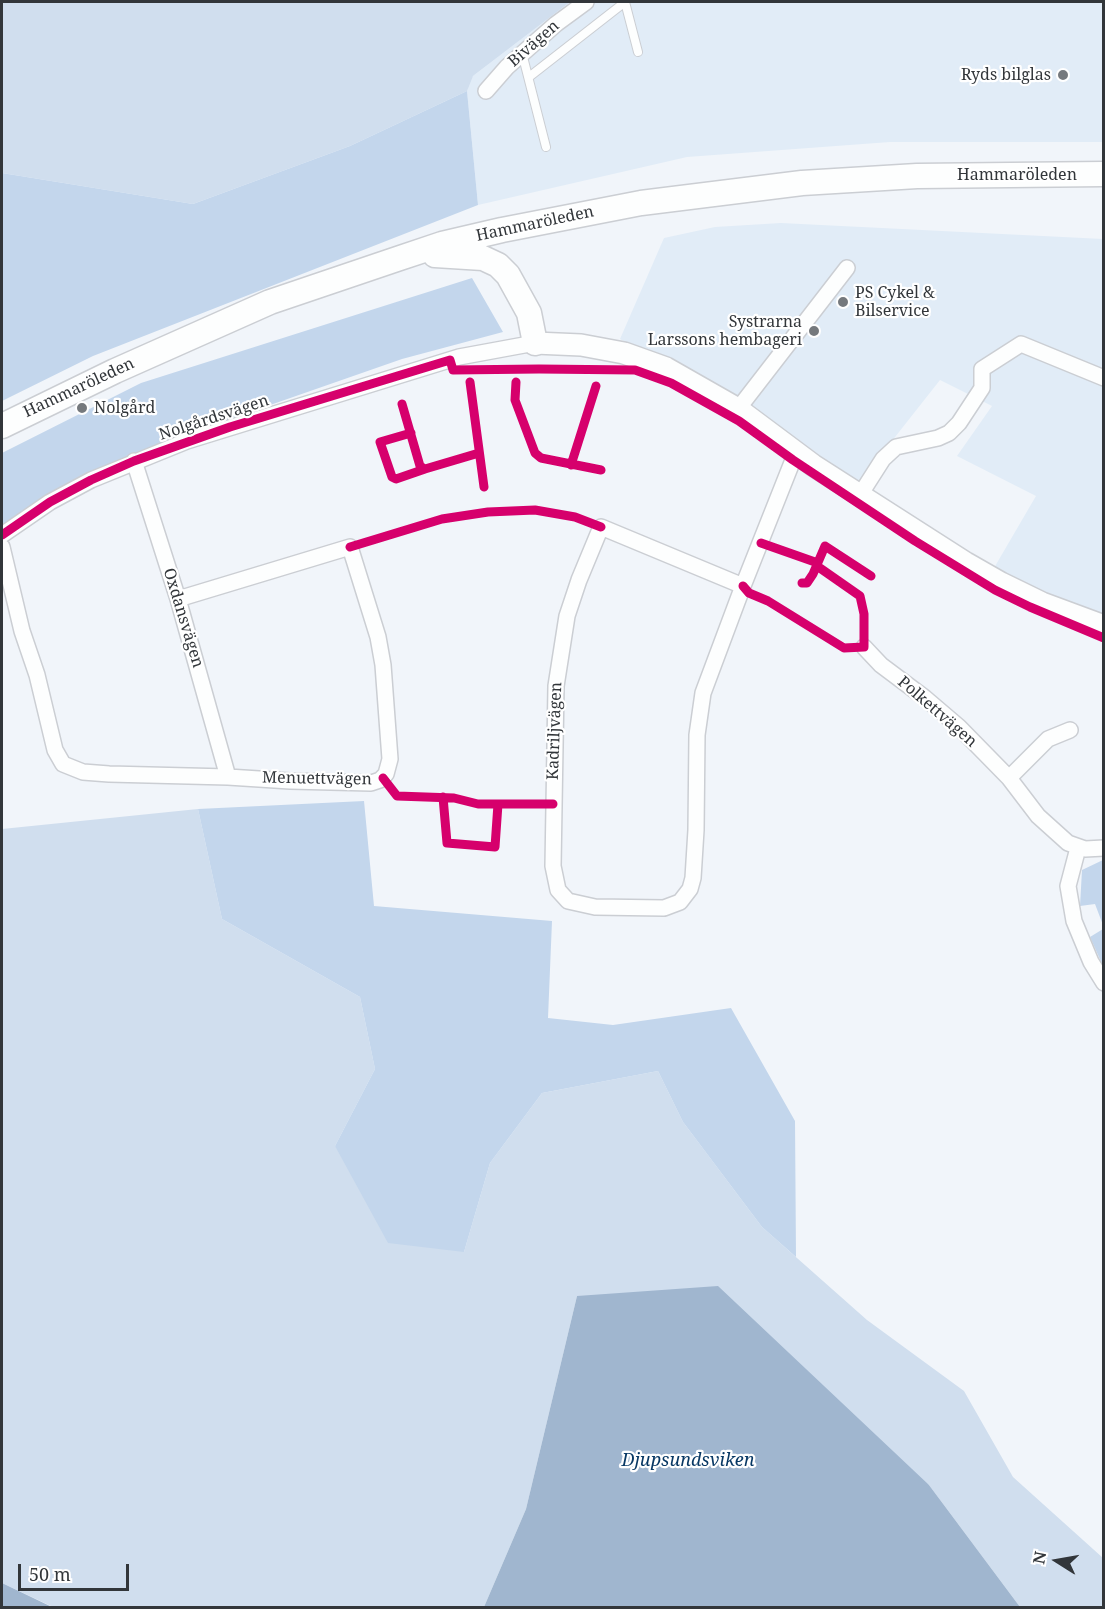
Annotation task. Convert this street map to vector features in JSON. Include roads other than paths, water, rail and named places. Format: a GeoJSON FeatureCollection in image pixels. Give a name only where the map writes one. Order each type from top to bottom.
{"type":"FeatureCollection","features":[{"type":"Feature","properties":{"kind":"main road","name":"Hammaröleden"},"geometry":{"type":"LineString","coordinates":[[2,426],[115,370],[260,306],[452,242],[566,216],[724,191],[802,183],[916,176],[1104,174]]}},
{"type":"Feature","properties":{"kind":"main road"},"geometry":{"type":"LineString","coordinates":[[400,258],[469,256],[483,258],[498,266],[507,275],[529,313],[535,343]]}},
{"type":"Feature","properties":{"kind":"street","name":"Bivägen"},"geometry":{"type":"LineString","coordinates":[[486,91],[522,53],[586,2]]}},
{"type":"Feature","properties":{"kind":"street"},"geometry":{"type":"LineString","coordinates":[[738,409],[847,268]]}},
{"type":"Feature","properties":{"kind":"street","name":"Nolgårdsvägen"},"geometry":{"type":"LineString","coordinates":[[2,535],[50,502],[91,480],[198,437],[459,357],[535,343],[581,345],[624,353],[666,368],[738,409],[860,495],[1001,583],[1042,603],[1104,626]]}},
{"type":"Feature","properties":{"kind":"street"},"geometry":{"type":"LineString","coordinates":[[860,495],[883,459],[896,447],[938,438],[949,433],[959,423],[982,388],[982,369],[1020,344],[1104,378]]}},
{"type":"Feature","properties":{"kind":"street","name":"Kadriljvägen"},"geometry":{"type":"LineString","coordinates":[[743,586],[601,527],[579,579],[567,616],[558,666],[552,804],[553,866],[558,890],[568,901],[595,907],[664,908],[680,902],[690,889],[693,878],[696,830],[697,735],[703,693],[743,586],[793,460],[798,453]]}},
{"type":"Feature","properties":{"kind":"street","name":"Oxdansvägen"},"geometry":{"type":"LineString","coordinates":[[134,461],[178,599],[228,777]]}},
{"type":"Feature","properties":{"kind":"street","name":"Menuettvägen"},"geometry":{"type":"LineString","coordinates":[[2,547],[22,631],[37,675],[55,750],[63,764],[83,772],[302,782],[371,783],[380,780],[386,774],[390,759],[383,665],[378,637],[350,547],[178,599]]}},
{"type":"Feature","properties":{"kind":"street","name":"Polkettvägen"},"geometry":{"type":"LineString","coordinates":[[864,646],[881,665],[926,698],[959,727],[1009,778],[1038,816],[1068,843],[1078,848]]}},
{"type":"Feature","properties":{"kind":"street"},"geometry":{"type":"LineString","coordinates":[[1009,778],[1048,739],[1070,729]]}},
{"type":"Feature","properties":{"kind":"street"},"geometry":{"type":"LineString","coordinates":[[1104,848],[1078,848],[1068,886],[1074,921],[1091,962],[1104,983]]}},
{"type":"Feature","properties":{"kind":"lane"},"geometry":{"type":"LineString","coordinates":[[529,77],[625,2],[638,52]]}},
{"type":"Feature","properties":{"kind":"lane"},"geometry":{"type":"LineString","coordinates":[[522,53],[546,147]]}},
{"type":"Feature","properties":{"kind":"water","name":"Djupsundsviken"},"geometry":{"type":"Polygon","coordinates":[[[718,1286],[929,1485],[1020,1607],[484,1607],[526,1509],[577,1296],[718,1286]]]}},
{"type":"Feature","properties":{"kind":"water"},"geometry":{"type":"Polygon","coordinates":[[[2,1583],[52,1607],[2,1607],[2,1583]]]}},
{"type":"Feature","properties":{"kind":"place","name":"Ryds bilglas"},"geometry":{"type":"Point","coordinates":[1063,75]}},
{"type":"Feature","properties":{"kind":"place","name":"PS Cykel & Bilservice"},"geometry":{"type":"Point","coordinates":[843,302]}},
{"type":"Feature","properties":{"kind":"place","name":"Systrarna Larssons hembageri"},"geometry":{"type":"Point","coordinates":[814,331]}},
{"type":"Feature","properties":{"kind":"place","name":"Nolgård"},"geometry":{"type":"Point","coordinates":[82,408]}}]}
